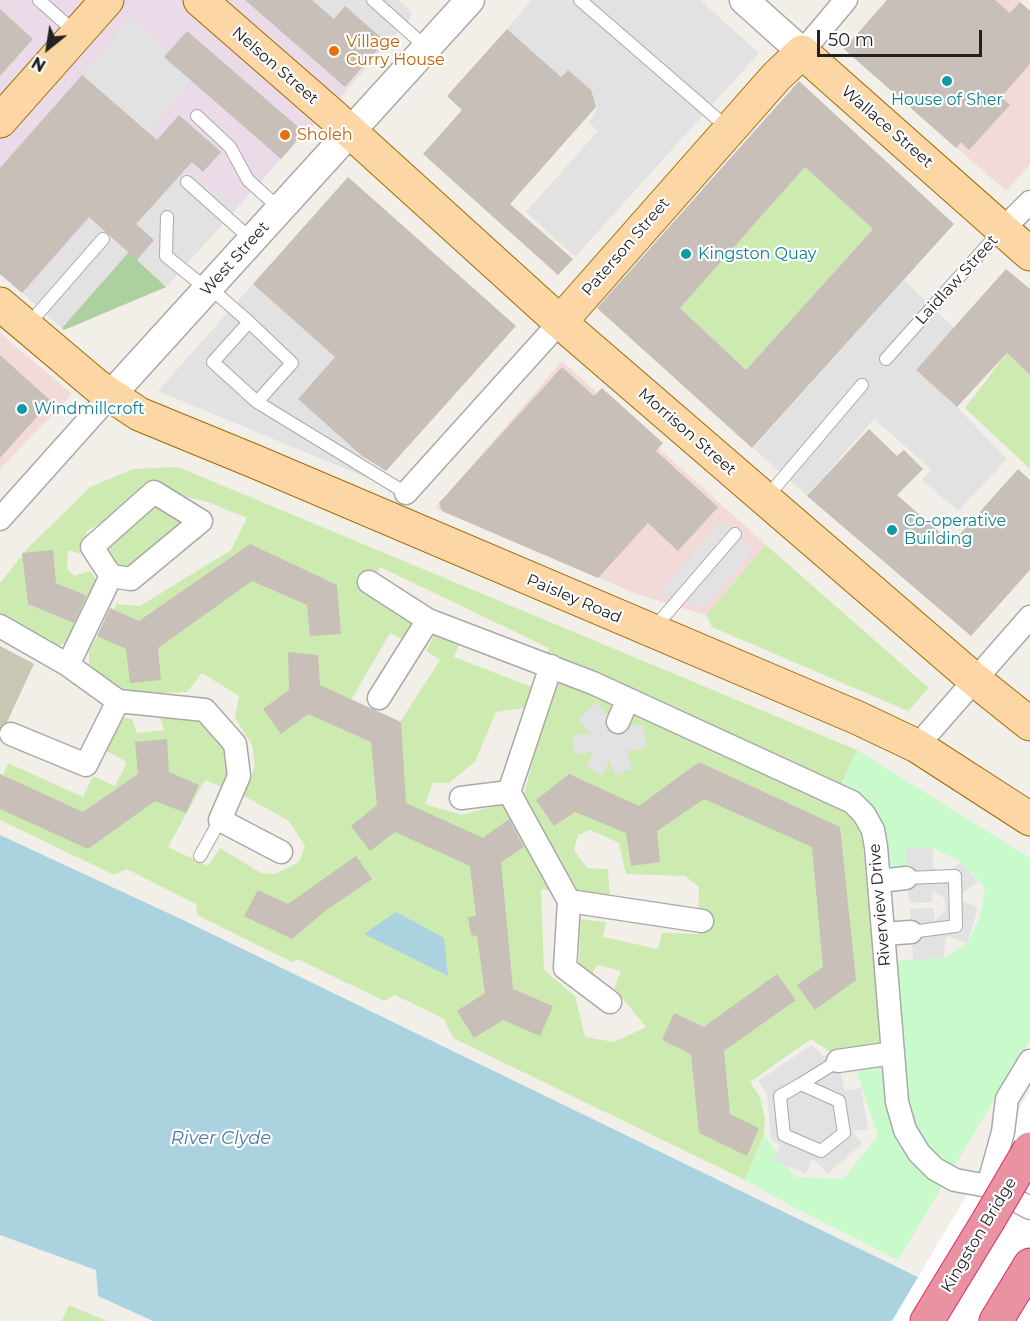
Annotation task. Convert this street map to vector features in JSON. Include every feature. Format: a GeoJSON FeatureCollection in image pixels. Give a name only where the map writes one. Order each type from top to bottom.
{"type":"FeatureCollection","features":[{"type":"Feature","properties":{"kind":"highway","name":"Kingston Bridge"},"geometry":{"type":"LineString","coordinates":[[927,1321],[1030,1149]]}},
{"type":"Feature","properties":{"kind":"highway"},"geometry":{"type":"LineString","coordinates":[[996,1321],[1030,1265]]}},
{"type":"Feature","properties":{"kind":"main road"},"geometry":{"type":"LineString","coordinates":[[0,121],[107,0]]}},
{"type":"Feature","properties":{"kind":"main road","name":"Nelson Street"},"geometry":{"type":"LineString","coordinates":[[200,0],[350,133]]}},
{"type":"Feature","properties":{"kind":"main road","name":"Paterson Street"},"geometry":{"type":"LineString","coordinates":[[560,322],[776,77],[802,52]]}},
{"type":"Feature","properties":{"kind":"main road","name":"Wallace Street"},"geometry":{"type":"LineString","coordinates":[[802,52],[1030,254]]}},
{"type":"Feature","properties":{"kind":"main road","name":"Morrison Street"},"geometry":{"type":"LineString","coordinates":[[350,133],[560,322],[975,680],[1030,724]]}},
{"type":"Feature","properties":{"kind":"main road","name":"Paisley Road"},"geometry":{"type":"LineString","coordinates":[[0,304],[110,396],[139,414],[858,718],[917,746],[1030,819]]}},
{"type":"Feature","properties":{"kind":"main road"},"geometry":{"type":"LineString","coordinates":[[1005,704],[1030,732]]}},
{"type":"Feature","properties":{"kind":"street","name":"West Street"},"geometry":{"type":"LineString","coordinates":[[0,519],[470,0]]}},
{"type":"Feature","properties":{"kind":"street","name":"Wallace Street"},"geometry":{"type":"LineString","coordinates":[[744,0],[802,52]]}},
{"type":"Feature","properties":{"kind":"street","name":"Paterson Street"},"geometry":{"type":"LineString","coordinates":[[802,52],[846,0]]}},
{"type":"Feature","properties":{"kind":"street","name":"Laidlaw Street"},"geometry":{"type":"LineString","coordinates":[[1003,229],[1030,202]]}},
{"type":"Feature","properties":{"kind":"street","name":"Paterson Street"},"geometry":{"type":"LineString","coordinates":[[406,494],[560,322]]}},
{"type":"Feature","properties":{"kind":"street"},"geometry":{"type":"LineString","coordinates":[[154,492],[201,521],[131,579],[111,576],[92,547],[154,492]]}},
{"type":"Feature","properties":{"kind":"street"},"geometry":{"type":"LineString","coordinates":[[68,665],[111,576]]}},
{"type":"Feature","properties":{"kind":"street","name":"Riverview Drive"},"geometry":{"type":"LineString","coordinates":[[369,582],[428,620],[551,666],[628,699],[852,802],[864,814],[873,830],[884,934],[897,1102],[905,1130],[919,1153],[935,1169],[955,1180],[988,1186],[1030,1208]]}},
{"type":"Feature","properties":{"kind":"street"},"geometry":{"type":"LineString","coordinates":[[917,746],[1030,617]]}},
{"type":"Feature","properties":{"kind":"street"},"geometry":{"type":"LineString","coordinates":[[379,698],[428,620]]}},
{"type":"Feature","properties":{"kind":"street"},"geometry":{"type":"LineString","coordinates":[[0,626],[68,665],[118,701],[205,710],[234,744],[239,776],[220,819],[281,852]]}},
{"type":"Feature","properties":{"kind":"street"},"geometry":{"type":"LineString","coordinates":[[551,666],[508,792],[568,901],[565,968],[610,1002]]}},
{"type":"Feature","properties":{"kind":"street"},"geometry":{"type":"LineString","coordinates":[[618,722],[628,699]]}},
{"type":"Feature","properties":{"kind":"street"},"geometry":{"type":"LineString","coordinates":[[11,734],[86,765],[118,701]]}},
{"type":"Feature","properties":{"kind":"street"},"geometry":{"type":"LineString","coordinates":[[461,798],[508,792]]}},
{"type":"Feature","properties":{"kind":"street"},"geometry":{"type":"LineString","coordinates":[[879,881],[906,878]]}},
{"type":"Feature","properties":{"kind":"street"},"geometry":{"type":"LineString","coordinates":[[568,901],[702,921]]}},
{"type":"Feature","properties":{"kind":"street"},"geometry":{"type":"LineString","coordinates":[[884,934],[911,932]]}},
{"type":"Feature","properties":{"kind":"street"},"geometry":{"type":"LineString","coordinates":[[838,1061],[892,1053]]}},
{"type":"Feature","properties":{"kind":"street"},"geometry":{"type":"LineString","coordinates":[[988,1186],[1003,1132],[1007,1099],[1030,1061]]}},
{"type":"Feature","properties":{"kind":"lane"},"geometry":{"type":"LineString","coordinates":[[39,0],[77,34]]}},
{"type":"Feature","properties":{"kind":"lane"},"geometry":{"type":"LineString","coordinates":[[373,0],[427,48]]}},
{"type":"Feature","properties":{"kind":"lane"},"geometry":{"type":"LineString","coordinates":[[580,0],[730,129]]}},
{"type":"Feature","properties":{"kind":"lane"},"geometry":{"type":"LineString","coordinates":[[197,116],[230,147],[248,180],[280,209]]}},
{"type":"Feature","properties":{"kind":"lane"},"geometry":{"type":"LineString","coordinates":[[187,182],[252,240]]}},
{"type":"Feature","properties":{"kind":"lane"},"geometry":{"type":"LineString","coordinates":[[167,217],[166,255],[249,322],[292,363],[257,402]]}},
{"type":"Feature","properties":{"kind":"lane","name":"Laidlaw Street"},"geometry":{"type":"LineString","coordinates":[[886,359],[1003,229]]}},
{"type":"Feature","properties":{"kind":"lane"},"geometry":{"type":"LineString","coordinates":[[26,327],[104,239]]}},
{"type":"Feature","properties":{"kind":"lane"},"geometry":{"type":"LineString","coordinates":[[249,322],[213,362],[257,402],[406,494]]}},
{"type":"Feature","properties":{"kind":"lane"},"geometry":{"type":"LineString","coordinates":[[765,499],[862,385]]}},
{"type":"Feature","properties":{"kind":"lane"},"geometry":{"type":"LineString","coordinates":[[651,632],[735,534]]}},
{"type":"Feature","properties":{"kind":"lane"},"geometry":{"type":"LineString","coordinates":[[200,856],[220,819]]}},
{"type":"Feature","properties":{"kind":"lane"},"geometry":{"type":"LineString","coordinates":[[906,878],[956,876],[956,926],[911,932]]}},
{"type":"Feature","properties":{"kind":"lane"},"geometry":{"type":"LineString","coordinates":[[801,1084],[839,1101],[844,1132],[820,1151],[784,1135],[780,1096],[838,1061]]}},
{"type":"Feature","properties":{"kind":"shaded area"},"geometry":{"type":"Polygon","coordinates":[[[0,0],[394,0],[412,16],[166,287],[64,330],[0,273],[0,0]]]}},
{"type":"Feature","properties":{"kind":"shaded area"},"geometry":{"type":"Polygon","coordinates":[[[312,0],[398,0],[412,12],[385,41],[345,6],[334,19],[312,0]]]}},
{"type":"Feature","properties":{"kind":"shaded area"},"geometry":{"type":"Polygon","coordinates":[[[531,0],[700,0],[759,53],[575,257],[526,212],[598,131],[589,123],[597,109],[590,90],[568,70],[561,77],[507,29],[531,0]]]}},
{"type":"Feature","properties":{"kind":"shaded area","name":"House of Sher"},"geometry":{"type":"Polygon","coordinates":[[[887,0],[1018,0],[1030,11],[1030,165],[1006,191],[844,49],[887,0]]]}},
{"type":"Feature","properties":{"kind":"shaded area"},"geometry":{"type":"Polygon","coordinates":[[[131,18],[169,52],[164,57],[192,81],[148,132],[82,75],[131,18]]]}},
{"type":"Feature","properties":{"kind":"shaded area"},"geometry":{"type":"Polygon","coordinates":[[[187,167],[235,210],[166,287],[137,260],[154,240],[136,224],[187,167]]]}},
{"type":"Feature","properties":{"kind":"shaded area"},"geometry":{"type":"Polygon","coordinates":[[[91,219],[128,252],[62,327],[24,294],[91,219]]]}},
{"type":"Feature","properties":{"kind":"shaded area"},"geometry":{"type":"Polygon","coordinates":[[[904,280],[954,328],[916,370],[957,407],[1007,459],[958,511],[922,480],[931,469],[874,419],[807,496],[753,448],[904,280]]]}},
{"type":"Feature","properties":{"kind":"shaded area"},"geometry":{"type":"Polygon","coordinates":[[[253,284],[335,357],[298,399],[383,475],[377,482],[158,391],[253,284]]]}},
{"type":"Feature","properties":{"kind":"shaded area"},"geometry":{"type":"Polygon","coordinates":[[[0,333],[72,394],[0,469],[0,333]]]}},
{"type":"Feature","properties":{"kind":"shaded area"},"geometry":{"type":"Polygon","coordinates":[[[562,361],[766,545],[706,615],[639,595],[435,508],[562,361]]]}},
{"type":"Feature","properties":{"kind":"shaded area"},"geometry":{"type":"Polygon","coordinates":[[[721,521],[754,549],[705,607],[658,595],[721,521]]]}},
{"type":"Feature","properties":{"kind":"shaded area"},"geometry":{"type":"Polygon","coordinates":[[[0,646],[34,664],[0,737],[0,646]]]}},
{"type":"Feature","properties":{"kind":"shaded area"},"geometry":{"type":"Polygon","coordinates":[[[596,702],[610,719],[625,726],[643,725],[647,748],[627,751],[632,769],[615,775],[609,760],[603,775],[586,767],[593,752],[574,754],[573,734],[592,734],[578,720],[596,702]]]}},
{"type":"Feature","properties":{"kind":"shaded area"},"geometry":{"type":"Polygon","coordinates":[[[905,847],[933,848],[933,867],[945,874],[961,862],[978,882],[962,893],[963,901],[978,908],[967,943],[948,936],[945,939],[944,958],[913,960],[910,909],[933,908],[935,921],[946,910],[944,898],[933,890],[932,902],[909,903],[905,847]]]}},
{"type":"Feature","properties":{"kind":"shaded area"},"geometry":{"type":"Polygon","coordinates":[[[812,1045],[823,1056],[836,1054],[845,1091],[861,1088],[868,1129],[852,1131],[862,1144],[827,1174],[816,1161],[811,1160],[806,1174],[774,1160],[780,1145],[771,1140],[767,1094],[758,1081],[812,1045]]]}},
{"type":"Feature","properties":{"kind":"green space"},"geometry":{"type":"Polygon","coordinates":[[[805,167],[873,229],[746,370],[680,308],[805,167]]]}},
{"type":"Feature","properties":{"kind":"green space"},"geometry":{"type":"Polygon","coordinates":[[[129,252],[166,287],[64,330],[62,328],[129,252]]]}},
{"type":"Feature","properties":{"kind":"green space"},"geometry":{"type":"Polygon","coordinates":[[[1007,353],[1030,375],[1030,469],[965,408],[1007,353]]]}},
{"type":"Feature","properties":{"kind":"green space"},"geometry":{"type":"Polygon","coordinates":[[[178,467],[857,750],[833,803],[846,808],[861,825],[882,1046],[830,1052],[811,1039],[750,1082],[760,1097],[765,1119],[764,1135],[745,1180],[453,1038],[444,1019],[395,995],[384,1001],[298,959],[292,962],[197,915],[196,904],[127,869],[114,875],[0,820],[0,782],[8,763],[83,797],[93,776],[115,786],[127,762],[106,751],[122,717],[132,719],[137,733],[164,730],[159,715],[190,717],[210,727],[226,750],[229,775],[222,787],[205,780],[168,847],[208,866],[220,848],[261,873],[275,874],[299,862],[305,846],[289,821],[244,796],[255,766],[252,745],[235,718],[239,696],[202,673],[187,692],[128,695],[89,667],[89,650],[117,604],[140,606],[231,550],[247,518],[208,502],[165,492],[194,539],[121,585],[96,548],[116,533],[105,520],[87,531],[79,554],[68,550],[67,569],[74,576],[90,571],[106,592],[69,641],[53,649],[0,619],[0,583],[28,548],[90,487],[133,469],[178,467]],[[380,567],[368,591],[420,623],[407,641],[390,633],[351,700],[398,725],[440,660],[426,651],[435,634],[459,644],[454,657],[532,687],[549,648],[380,567]],[[526,708],[496,712],[475,762],[449,783],[433,783],[425,804],[461,815],[522,802],[545,715],[526,708]],[[590,830],[578,835],[574,850],[587,868],[608,869],[610,902],[541,889],[544,970],[575,996],[585,1037],[614,1042],[646,1027],[614,988],[621,971],[597,965],[592,974],[579,968],[580,919],[606,922],[603,937],[658,949],[662,933],[698,934],[699,887],[685,876],[626,874],[619,843],[590,830]]]}},
{"type":"Feature","properties":{"kind":"green space"},"geometry":{"type":"Polygon","coordinates":[[[766,545],[929,688],[908,711],[712,627],[706,615],[766,545]]]}},
{"type":"Feature","properties":{"kind":"green space"},"geometry":{"type":"Polygon","coordinates":[[[857,750],[1030,858],[1030,1040],[898,1260],[745,1180],[764,1135],[795,1177],[843,1179],[878,1136],[854,1064],[897,1059],[890,961],[944,958],[967,943],[979,919],[985,888],[961,862],[933,848],[905,848],[906,866],[885,870],[873,813],[837,794],[857,750]]]}},
{"type":"Feature","properties":{"kind":"green space"},"geometry":{"type":"Polygon","coordinates":[[[69,1305],[107,1321],[62,1321],[69,1305]]]}},
{"type":"Feature","properties":{"kind":"water","name":"River Clyde"},"geometry":{"type":"Polygon","coordinates":[[[0,835],[183,920],[924,1280],[999,1321],[153,1321],[98,1296],[96,1270],[0,1235],[0,835]]]}},
{"type":"Feature","properties":{"kind":"water"},"geometry":{"type":"Polygon","coordinates":[[[396,912],[444,938],[448,976],[364,934],[396,912]]]}},
{"type":"Feature","properties":{"kind":"pier"},"geometry":{"type":"Polygon","coordinates":[[[1030,1091],[1030,1321],[892,1321],[955,1215],[1030,1091]]]}},
{"type":"Feature","properties":{"kind":"building"},"geometry":{"type":"Polygon","coordinates":[[[245,0],[312,0],[334,19],[345,6],[385,41],[345,87],[245,0]]]}},
{"type":"Feature","properties":{"kind":"building","name":"House of Sher"},"geometry":{"type":"Polygon","coordinates":[[[887,0],[995,0],[1010,13],[1020,2],[1030,11],[1030,64],[1001,97],[1010,105],[969,150],[961,142],[956,148],[844,49],[887,0]]]}},
{"type":"Feature","properties":{"kind":"building"},"geometry":{"type":"Polygon","coordinates":[[[0,9],[33,39],[0,76],[0,9]]]}},
{"type":"Feature","properties":{"kind":"building"},"geometry":{"type":"Polygon","coordinates":[[[507,29],[561,77],[568,70],[591,90],[596,107],[510,204],[573,259],[558,275],[423,154],[462,110],[447,96],[507,29]]]}},
{"type":"Feature","properties":{"kind":"building"},"geometry":{"type":"Polygon","coordinates":[[[187,31],[304,132],[281,159],[164,57],[187,31]]]}},
{"type":"Feature","properties":{"kind":"building"},"geometry":{"type":"Polygon","coordinates":[[[82,75],[157,140],[179,115],[221,152],[203,172],[192,162],[136,224],[154,240],[137,260],[89,217],[22,293],[0,274],[0,168],[82,75]]]}},
{"type":"Feature","properties":{"kind":"building","name":"Kingston Quay"},"geometry":{"type":"Polygon","coordinates":[[[799,81],[954,224],[752,448],[597,308],[799,81]],[[805,167],[680,308],[746,370],[873,229],[805,167]]]}},
{"type":"Feature","properties":{"kind":"building"},"geometry":{"type":"Polygon","coordinates":[[[348,177],[516,326],[386,471],[362,456],[298,399],[335,357],[253,284],[348,177]]]}},
{"type":"Feature","properties":{"kind":"building"},"geometry":{"type":"Polygon","coordinates":[[[1006,269],[1030,289],[1030,375],[1007,353],[957,407],[916,370],[1006,269]]]}},
{"type":"Feature","properties":{"kind":"building","name":"Windmillcroft"},"geometry":{"type":"Polygon","coordinates":[[[0,355],[51,401],[0,458],[0,355]]]}},
{"type":"Feature","properties":{"kind":"building"},"geometry":{"type":"Polygon","coordinates":[[[562,367],[594,396],[602,388],[663,443],[656,451],[718,507],[678,551],[648,523],[598,578],[442,511],[439,503],[562,367]]]}},
{"type":"Feature","properties":{"kind":"building","name":"Co-operative Building"},"geometry":{"type":"Polygon","coordinates":[[[869,429],[897,456],[904,450],[923,469],[897,495],[952,543],[1018,469],[1030,480],[1030,570],[971,636],[807,496],[869,429]]]}},
{"type":"Feature","properties":{"kind":"building"},"geometry":{"type":"Polygon","coordinates":[[[250,544],[337,585],[341,634],[310,636],[307,605],[252,581],[158,648],[161,680],[130,683],[126,649],[97,636],[110,608],[139,621],[250,544]]]}},
{"type":"Feature","properties":{"kind":"building"},"geometry":{"type":"Polygon","coordinates":[[[53,550],[56,583],[86,597],[74,623],[28,604],[22,553],[53,550]]]}},
{"type":"Feature","properties":{"kind":"building"},"geometry":{"type":"Polygon","coordinates":[[[288,652],[318,655],[320,685],[401,722],[406,803],[483,838],[509,819],[524,847],[501,862],[513,989],[553,1006],[540,1036],[503,1020],[474,1038],[457,1011],[485,993],[477,936],[471,935],[468,917],[476,916],[470,866],[395,832],[370,851],[351,826],[377,805],[371,742],[308,714],[281,734],[263,709],[289,690],[288,652]]]}},
{"type":"Feature","properties":{"kind":"building"},"geometry":{"type":"Polygon","coordinates":[[[167,739],[169,772],[199,785],[186,813],[155,801],[88,849],[0,809],[0,774],[83,812],[138,774],[135,742],[167,739]]]}},
{"type":"Feature","properties":{"kind":"building"},"geometry":{"type":"Polygon","coordinates":[[[699,762],[840,827],[856,980],[815,1010],[797,985],[823,967],[812,847],[704,799],[657,831],[660,862],[631,866],[626,833],[575,812],[554,826],[536,800],[569,774],[639,806],[699,762]]]}},
{"type":"Feature","properties":{"kind":"building"},"geometry":{"type":"Polygon","coordinates":[[[356,856],[372,879],[325,911],[292,939],[244,916],[258,890],[288,904],[356,856]]]}},
{"type":"Feature","properties":{"kind":"building"},"geometry":{"type":"Polygon","coordinates":[[[777,974],[796,1000],[724,1051],[730,1114],[759,1128],[747,1156],[699,1133],[691,1054],[662,1040],[674,1013],[704,1027],[777,974]]]}},
{"type":"Feature","properties":{"kind":"place","name":"Village Curry House"},"geometry":{"type":"Point","coordinates":[334,51]}},
{"type":"Feature","properties":{"kind":"place","name":"House of Sher"},"geometry":{"type":"Point","coordinates":[947,81]}},
{"type":"Feature","properties":{"kind":"place","name":"Sholeh"},"geometry":{"type":"Point","coordinates":[285,135]}},
{"type":"Feature","properties":{"kind":"place","name":"Kingston Quay"},"geometry":{"type":"Point","coordinates":[686,254]}},
{"type":"Feature","properties":{"kind":"place","name":"Windmillcroft"},"geometry":{"type":"Point","coordinates":[22,409]}},
{"type":"Feature","properties":{"kind":"place","name":"Co-operative Building"},"geometry":{"type":"Point","coordinates":[892,530]}}]}
